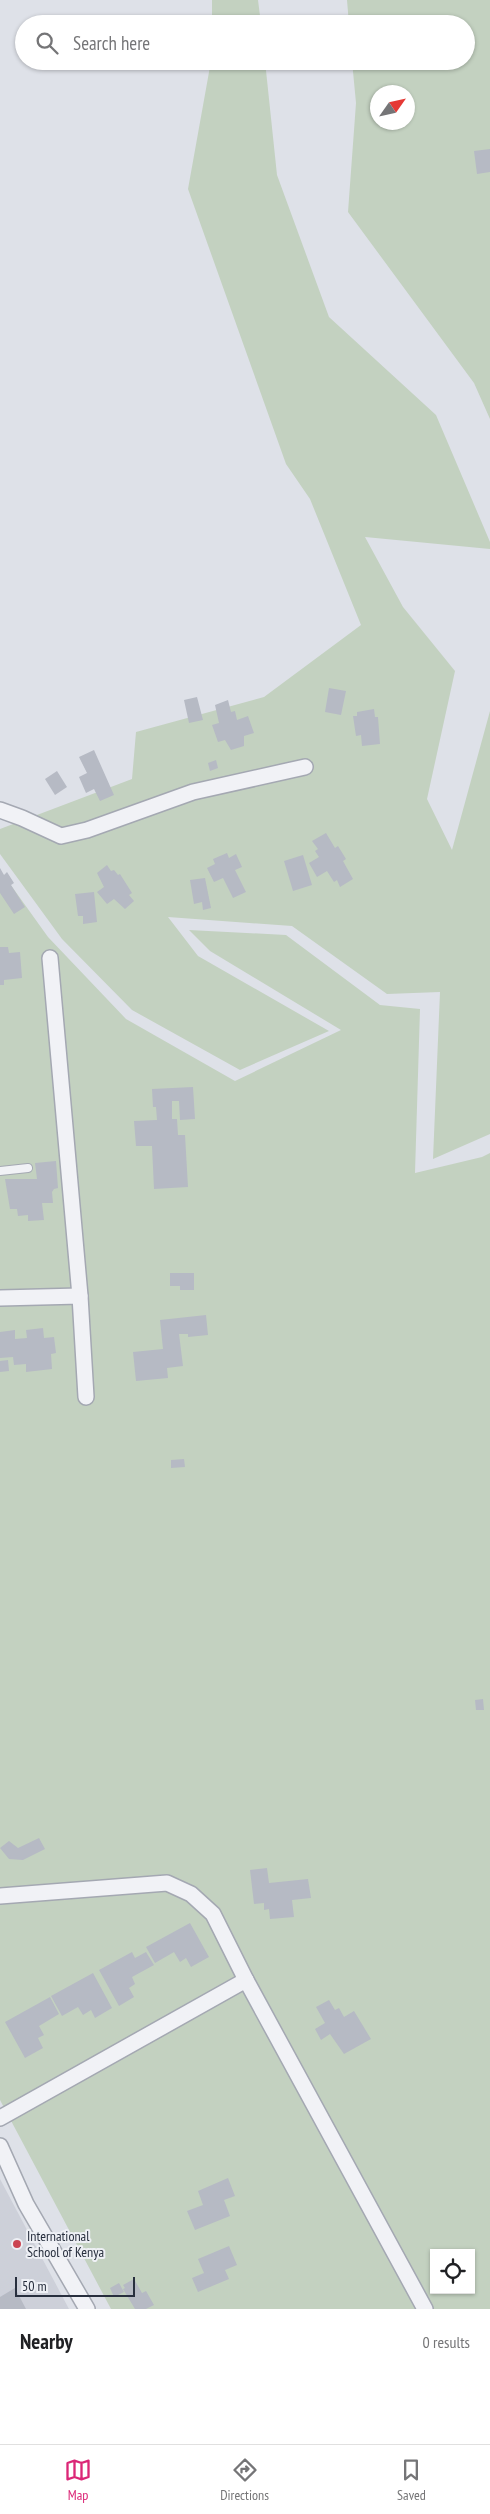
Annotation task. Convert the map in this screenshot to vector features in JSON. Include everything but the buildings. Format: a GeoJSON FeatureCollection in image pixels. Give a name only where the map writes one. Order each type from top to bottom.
{"type":"FeatureCollection","features":[{"type":"Feature","properties":{"kind":"street"},"geometry":{"type":"LineString","coordinates":[[0,810],[60,836],[87,830],[192,792],[306,767]]}},
{"type":"Feature","properties":{"kind":"street"},"geometry":{"type":"LineString","coordinates":[[50,958],[80,1296],[86,1397]]}},
{"type":"Feature","properties":{"kind":"street"},"geometry":{"type":"LineString","coordinates":[[0,1298],[80,1296]]}},
{"type":"Feature","properties":{"kind":"street"},"geometry":{"type":"LineString","coordinates":[[0,1896],[167,1883],[191,1894],[213,1914],[246,1980],[425,2309]]}},
{"type":"Feature","properties":{"kind":"street"},"geometry":{"type":"LineString","coordinates":[[0,2118],[246,1980]]}},
{"type":"Feature","properties":{"kind":"street"},"geometry":{"type":"LineString","coordinates":[[0,2146],[26,2204],[87,2309]]}},
{"type":"Feature","properties":{"kind":"lane"},"geometry":{"type":"LineString","coordinates":[[0,1171],[28,1168]]}},
{"type":"Feature","properties":{"kind":"shaded area","name":"International School of Kenya"},"geometry":{"type":"Polygon","coordinates":[[[0,2179],[69,2309],[0,2309],[0,2179]]]}},
{"type":"Feature","properties":{"kind":"green space"},"geometry":{"type":"Polygon","coordinates":[[[212,0],[258,0],[260,15],[212,15],[212,0]]]}},
{"type":"Feature","properties":{"kind":"green space"},"geometry":{"type":"Polygon","coordinates":[[[347,0],[490,0],[490,419],[474,383],[348,212],[356,103],[353,70],[475,70],[475,15],[348,15],[347,0]]]}},
{"type":"Feature","properties":{"kind":"green space"},"geometry":{"type":"Polygon","coordinates":[[[209,70],[266,70],[277,175],[329,317],[436,415],[490,542],[490,549],[365,537],[403,607],[455,671],[427,799],[452,850],[490,711],[490,1134],[433,1159],[440,992],[387,994],[292,926],[168,917],[198,956],[329,1031],[240,1070],[132,1010],[62,939],[0,854],[0,829],[132,779],[136,732],[264,697],[361,625],[310,499],[286,464],[188,189],[209,70]]]}},
{"type":"Feature","properties":{"kind":"green space"},"geometry":{"type":"Polygon","coordinates":[[[0,870],[48,937],[126,1019],[235,1081],[341,1030],[210,951],[189,930],[286,935],[380,1005],[420,1009],[415,1173],[482,1157],[490,1153],[490,2309],[111,2309],[0,2100],[0,870]]]}},
{"type":"Feature","properties":{"kind":"place","name":"International School of Kenya"},"geometry":{"type":"Point","coordinates":[17,2244]}}]}
